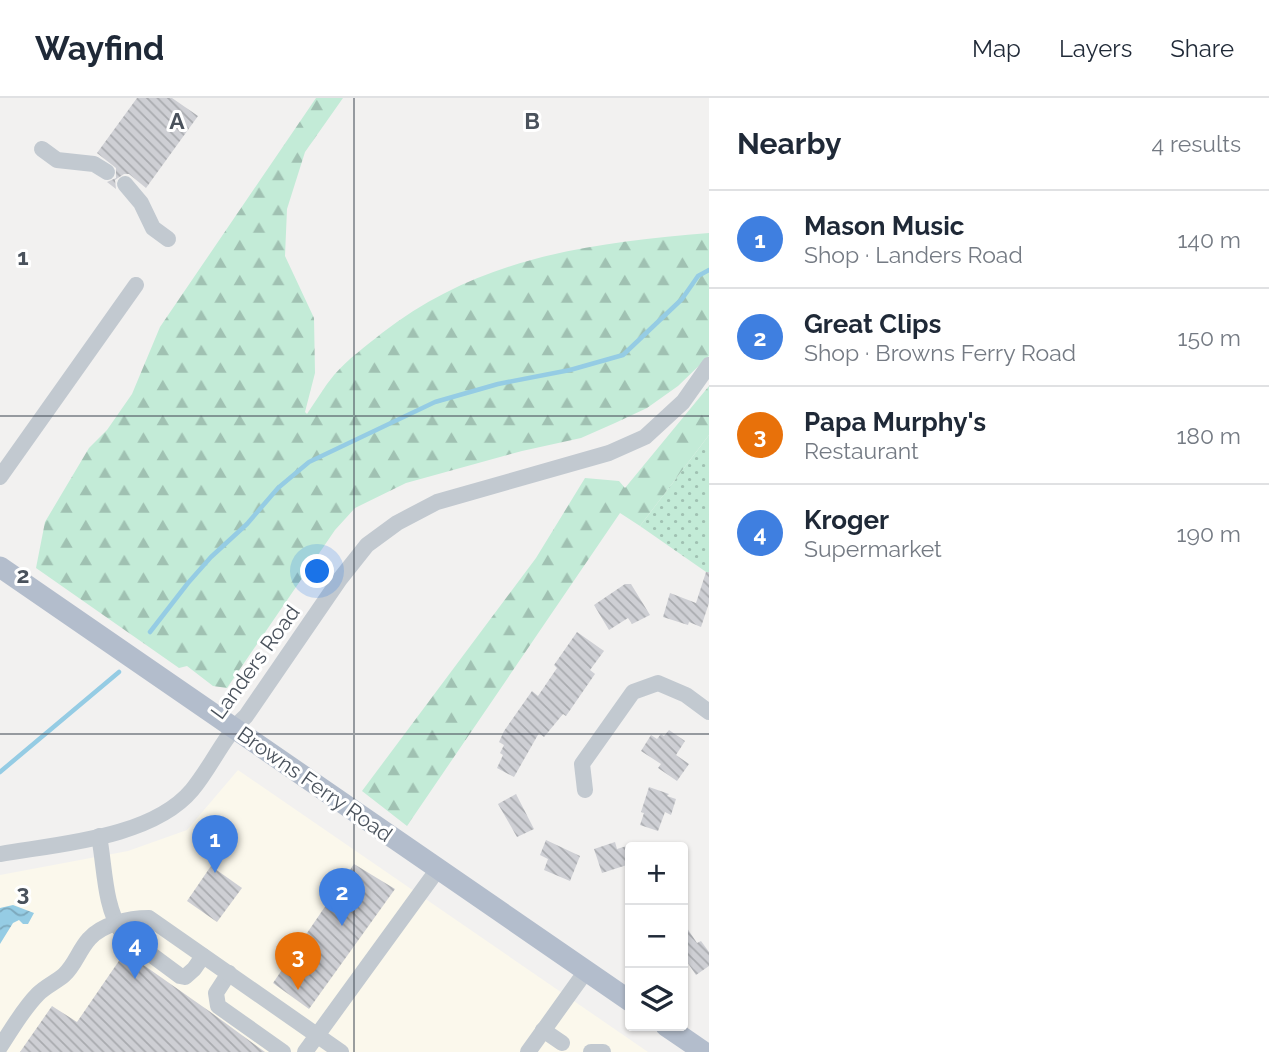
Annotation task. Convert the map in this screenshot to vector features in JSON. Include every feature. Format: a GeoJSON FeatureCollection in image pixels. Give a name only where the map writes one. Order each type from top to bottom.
{"type":"FeatureCollection","features":[{"type":"Feature","properties":{"kind":"main road","name":"Browns Ferry Road"},"geometry":{"type":"LineString","coordinates":[[0,567],[625,998]]}},
{"type":"Feature","properties":{"kind":"main road"},"geometry":{"type":"LineString","coordinates":[[673,1031],[704,1052]]}},
{"type":"Feature","properties":{"kind":"street"},"geometry":{"type":"LineString","coordinates":[[42,149],[57,160],[94,164],[107,172]]}},
{"type":"Feature","properties":{"kind":"street"},"geometry":{"type":"LineString","coordinates":[[125,184],[141,204],[153,228],[168,239]]}},
{"type":"Feature","properties":{"kind":"street"},"geometry":{"type":"LineString","coordinates":[[0,477],[136,285]]}},
{"type":"Feature","properties":{"kind":"street","name":"Landers Road"},"geometry":{"type":"LineString","coordinates":[[0,854],[99,836],[158,818],[191,791],[233,728],[246,716],[340,579],[367,545],[397,523],[437,502],[609,453],[645,437],[683,402],[709,365]]}},
{"type":"Feature","properties":{"kind":"street"},"geometry":{"type":"LineString","coordinates":[[585,790],[582,764],[633,692],[658,683],[686,695],[709,712]]}},
{"type":"Feature","properties":{"kind":"street"},"geometry":{"type":"LineString","coordinates":[[99,836],[116,924],[132,943],[180,976],[189,974],[203,956]]}},
{"type":"Feature","properties":{"kind":"street"},"geometry":{"type":"LineString","coordinates":[[305,1052],[438,869]]}},
{"type":"Feature","properties":{"kind":"street"},"geometry":{"type":"LineString","coordinates":[[0,1047],[30,1003],[67,973],[96,932],[116,924],[149,918],[341,1052]]}},
{"type":"Feature","properties":{"kind":"street"},"geometry":{"type":"LineString","coordinates":[[528,1052],[586,971]]}},
{"type":"Feature","properties":{"kind":"street"},"geometry":{"type":"LineString","coordinates":[[229,973],[216,993],[218,1006],[283,1052]]}},
{"type":"Feature","properties":{"kind":"street"},"geometry":{"type":"LineString","coordinates":[[543,1030],[562,1043]]}},
{"type":"Feature","properties":{"kind":"street"},"geometry":{"type":"LineString","coordinates":[[591,1052],[602,1052]]}},
{"type":"Feature","properties":{"kind":"shaded area"},"geometry":{"type":"Polygon","coordinates":[[[238,770],[648,1052],[0,1052],[0,875],[128,851],[187,830],[238,770]]]}},
{"type":"Feature","properties":{"kind":"green space"},"geometry":{"type":"Polygon","coordinates":[[[316,98],[343,98],[305,152],[287,209],[285,256],[314,318],[315,373],[305,412],[307,414],[330,380],[345,364],[419,307],[497,271],[538,258],[621,242],[709,233],[709,356],[678,386],[647,408],[581,438],[522,451],[406,483],[355,508],[335,530],[227,688],[213,686],[187,666],[179,668],[36,568],[45,522],[89,448],[107,430],[132,394],[160,327],[316,98]]]}},
{"type":"Feature","properties":{"kind":"green space"},"geometry":{"type":"Polygon","coordinates":[[[709,386],[709,435],[640,526],[620,513],[407,826],[362,791],[536,558],[585,478],[619,481],[625,488],[709,386]]]}},
{"type":"Feature","properties":{"kind":"green space"},"geometry":{"type":"Polygon","coordinates":[[[709,435],[709,574],[640,526],[709,435]]]}},
{"type":"Feature","properties":{"kind":"water"},"geometry":{"type":"Polygon","coordinates":[[[13,905],[34,913],[28,924],[19,920],[13,923],[0,944],[0,908],[13,905]]]}},
{"type":"Feature","properties":{"kind":"building"},"geometry":{"type":"Polygon","coordinates":[[[137,98],[172,98],[198,116],[146,188],[129,174],[124,174],[115,180],[116,189],[107,182],[116,178],[116,168],[97,153],[137,98]]]}},
{"type":"Feature","properties":{"kind":"building"},"geometry":{"type":"Polygon","coordinates":[[[706,572],[709,572],[709,603],[701,627],[663,617],[670,593],[696,603],[706,572]]]}},
{"type":"Feature","properties":{"kind":"building"},"geometry":{"type":"Polygon","coordinates":[[[625,584],[631,584],[650,615],[632,624],[628,618],[609,630],[594,605],[625,584]]]}},
{"type":"Feature","properties":{"kind":"building"},"geometry":{"type":"Polygon","coordinates":[[[577,632],[604,651],[590,670],[595,674],[566,716],[563,714],[544,737],[539,733],[514,777],[497,768],[504,745],[499,742],[532,691],[538,696],[557,668],[554,665],[577,632]]]}},
{"type":"Feature","properties":{"kind":"building"},"geometry":{"type":"Polygon","coordinates":[[[669,730],[685,741],[676,755],[689,764],[677,781],[658,768],[661,764],[641,751],[651,735],[657,739],[669,730]]]}},
{"type":"Feature","properties":{"kind":"building"},"geometry":{"type":"Polygon","coordinates":[[[649,787],[676,799],[671,815],[665,812],[658,831],[640,825],[649,787]]]}},
{"type":"Feature","properties":{"kind":"building"},"geometry":{"type":"Polygon","coordinates":[[[516,794],[534,829],[517,837],[498,804],[516,794]]]}},
{"type":"Feature","properties":{"kind":"building"},"geometry":{"type":"Polygon","coordinates":[[[546,840],[580,856],[570,881],[544,870],[548,859],[540,855],[546,840]]]}},
{"type":"Feature","properties":{"kind":"building"},"geometry":{"type":"Polygon","coordinates":[[[615,842],[617,849],[625,847],[625,866],[602,873],[594,849],[615,842]]]}},
{"type":"Feature","properties":{"kind":"building"},"geometry":{"type":"Polygon","coordinates":[[[354,864],[395,889],[309,1009],[273,983],[354,864]]]}},
{"type":"Feature","properties":{"kind":"building"},"geometry":{"type":"Polygon","coordinates":[[[211,866],[242,888],[217,922],[187,901],[211,866]]]}},
{"type":"Feature","properties":{"kind":"building"},"geometry":{"type":"Polygon","coordinates":[[[688,930],[697,943],[701,941],[709,952],[709,966],[696,975],[688,963],[688,930]]]}},
{"type":"Feature","properties":{"kind":"building"},"geometry":{"type":"Polygon","coordinates":[[[125,952],[265,1052],[20,1052],[52,1006],[77,1022],[125,952]]]}},
{"type":"Feature","properties":{"kind":"waterway"},"geometry":{"type":"LineString","coordinates":[[150,632],[211,557],[247,524],[278,488],[309,462],[435,402],[498,384],[570,370],[623,355],[682,299],[698,276],[709,270]]}},
{"type":"Feature","properties":{"kind":"waterway"},"geometry":{"type":"LineString","coordinates":[[0,772],[119,672]]}},
{"type":"Feature","properties":{"kind":"place","name":"Mason Music"},"geometry":{"type":"Point","coordinates":[215,873]}},
{"type":"Feature","properties":{"kind":"place","name":"Great Clips"},"geometry":{"type":"Point","coordinates":[342,926]}},
{"type":"Feature","properties":{"kind":"place","name":"Kroger"},"geometry":{"type":"Point","coordinates":[135,979]}},
{"type":"Feature","properties":{"kind":"place","name":"Papa Murphy's"},"geometry":{"type":"Point","coordinates":[298,990]}}]}
